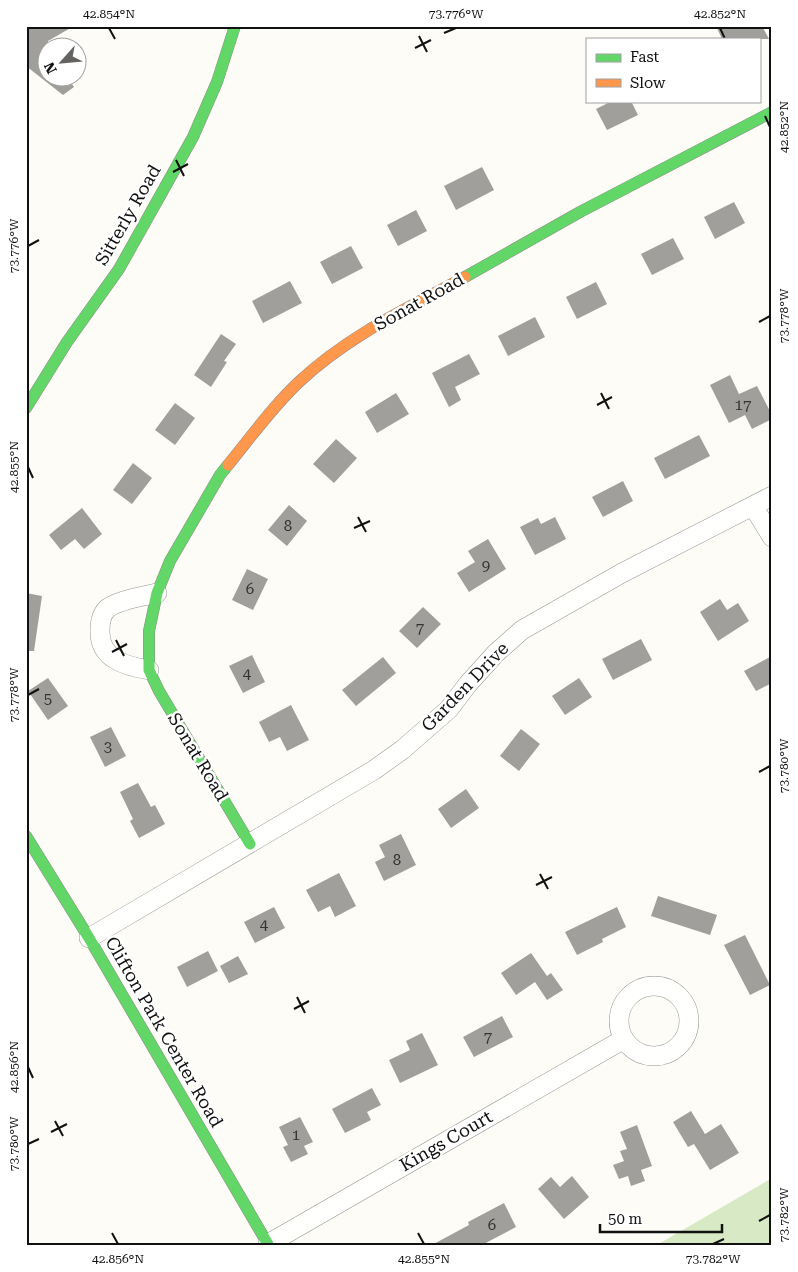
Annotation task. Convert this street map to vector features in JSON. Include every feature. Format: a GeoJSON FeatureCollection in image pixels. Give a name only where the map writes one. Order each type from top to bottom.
{"type":"FeatureCollection","features":[{"type":"Feature","properties":{"kind":"street","name":"Sitterly Road"},"geometry":{"type":"LineString","coordinates":[[26,408],[67,342],[119,269],[194,136],[217,82],[235,26]]}},
{"type":"Feature","properties":{"kind":"street","name":"Sonat Road"},"geometry":{"type":"LineString","coordinates":[[250,844],[159,691],[149,670],[150,631],[157,593],[170,561],[220,475],[268,415],[300,381],[333,354],[364,333],[580,212],[772,112]]}},
{"type":"Feature","properties":{"kind":"street","name":"Garden Drive"},"geometry":{"type":"LineString","coordinates":[[89,938],[374,770],[402,750],[449,709],[468,684],[496,653],[522,630],[622,573],[772,496]]}},
{"type":"Feature","properties":{"kind":"street"},"geometry":{"type":"LineString","coordinates":[[753,506],[772,537]]}},
{"type":"Feature","properties":{"kind":"street"},"geometry":{"type":"LineString","coordinates":[[149,670],[128,666],[112,658],[103,647],[100,637],[100,624],[107,609],[118,603],[157,593]]}},
{"type":"Feature","properties":{"kind":"street","name":"Clifton Park Center Road"},"geometry":{"type":"LineString","coordinates":[[26,836],[89,938],[269,1245]]}},
{"type":"Feature","properties":{"kind":"street","name":"Kings Court"},"geometry":{"type":"LineString","coordinates":[[269,1245],[624,1039]]}},
{"type":"Feature","properties":{"kind":"green space"},"geometry":{"type":"Polygon","coordinates":[[[772,1178],[772,1246],[655,1246],[772,1178]]]}},
{"type":"Feature","properties":{"kind":"building"},"geometry":{"type":"Polygon","coordinates":[[[26,26],[74,26],[53,38],[38,38],[38,75],[26,66],[26,26]]]}},
{"type":"Feature","properties":{"kind":"building"},"geometry":{"type":"Polygon","coordinates":[[[716,26],[762,26],[769,39],[760,38],[722,38],[716,26]]]}},
{"type":"Feature","properties":{"kind":"building"},"geometry":{"type":"Polygon","coordinates":[[[54,88],[73,88],[63,95],[54,88]]]}},
{"type":"Feature","properties":{"kind":"building"},"geometry":{"type":"Polygon","coordinates":[[[610,102],[632,102],[638,115],[607,130],[596,109],[610,102]]]}},
{"type":"Feature","properties":{"kind":"building"},"geometry":{"type":"Polygon","coordinates":[[[482,167],[494,190],[456,210],[444,186],[482,167]]]}},
{"type":"Feature","properties":{"kind":"building"},"geometry":{"type":"Polygon","coordinates":[[[734,202],[745,223],[715,239],[704,217],[734,202]]]}},
{"type":"Feature","properties":{"kind":"building"},"geometry":{"type":"Polygon","coordinates":[[[416,210],[427,231],[398,246],[387,225],[416,210]]]}},
{"type":"Feature","properties":{"kind":"building"},"geometry":{"type":"Polygon","coordinates":[[[673,238],[684,259],[652,275],[641,254],[673,238]]]}},
{"type":"Feature","properties":{"kind":"building"},"geometry":{"type":"Polygon","coordinates":[[[351,246],[363,268],[332,284],[320,262],[351,246]]]}},
{"type":"Feature","properties":{"kind":"building"},"geometry":{"type":"Polygon","coordinates":[[[290,281],[302,303],[263,323],[252,301],[290,281]]]}},
{"type":"Feature","properties":{"kind":"building"},"geometry":{"type":"Polygon","coordinates":[[[596,282],[607,304],[577,319],[566,297],[596,282]]]}},
{"type":"Feature","properties":{"kind":"building"},"geometry":{"type":"Polygon","coordinates":[[[535,317],[545,337],[508,356],[498,336],[535,317]]]}},
{"type":"Feature","properties":{"kind":"building"},"geometry":{"type":"Polygon","coordinates":[[[221,334],[236,344],[224,361],[227,362],[211,387],[194,375],[221,334]]]}},
{"type":"Feature","properties":{"kind":"building"},"geometry":{"type":"Polygon","coordinates":[[[469,354],[480,374],[455,387],[461,400],[449,407],[432,373],[469,354]]]}},
{"type":"Feature","properties":{"kind":"building"},"geometry":{"type":"Polygon","coordinates":[[[730,375],[739,394],[757,386],[772,415],[772,419],[752,429],[745,415],[729,423],[710,385],[730,375]]]}},
{"type":"Feature","properties":{"kind":"building"},"geometry":{"type":"Polygon","coordinates":[[[396,393],[409,414],[377,433],[365,412],[396,393]]]}},
{"type":"Feature","properties":{"kind":"building"},"geometry":{"type":"Polygon","coordinates":[[[175,403],[195,418],[175,445],[155,430],[175,403]]]}},
{"type":"Feature","properties":{"kind":"building"},"geometry":{"type":"Polygon","coordinates":[[[699,435],[710,456],[665,479],[654,458],[699,435]]]}},
{"type":"Feature","properties":{"kind":"building"},"geometry":{"type":"Polygon","coordinates":[[[336,439],[357,458],[334,483],[313,464],[336,439]]]}},
{"type":"Feature","properties":{"kind":"building"},"geometry":{"type":"Polygon","coordinates":[[[133,463],[152,478],[132,504],[113,490],[133,463]]]}},
{"type":"Feature","properties":{"kind":"building"},"geometry":{"type":"Polygon","coordinates":[[[623,481],[633,501],[603,517],[592,497],[623,481]]]}},
{"type":"Feature","properties":{"kind":"building"},"geometry":{"type":"Polygon","coordinates":[[[289,505],[307,521],[287,546],[268,530],[289,505]]]}},
{"type":"Feature","properties":{"kind":"building"},"geometry":{"type":"Polygon","coordinates":[[[82,508],[102,534],[84,549],[75,539],[61,550],[49,535],[82,508]]]}},
{"type":"Feature","properties":{"kind":"building"},"geometry":{"type":"Polygon","coordinates":[[[555,517],[566,539],[535,555],[520,527],[538,518],[541,524],[555,517]]]}},
{"type":"Feature","properties":{"kind":"building"},"geometry":{"type":"Polygon","coordinates":[[[488,539],[506,569],[469,592],[457,573],[475,562],[468,551],[488,539]]]}},
{"type":"Feature","properties":{"kind":"building"},"geometry":{"type":"Polygon","coordinates":[[[247,569],[268,579],[253,610],[232,600],[247,569]]]}},
{"type":"Feature","properties":{"kind":"building"},"geometry":{"type":"Polygon","coordinates":[[[26,593],[42,596],[34,651],[26,651],[26,593]]]}},
{"type":"Feature","properties":{"kind":"building"},"geometry":{"type":"Polygon","coordinates":[[[720,599],[727,610],[738,603],[749,621],[718,641],[700,612],[720,599]]]}},
{"type":"Feature","properties":{"kind":"building"},"geometry":{"type":"Polygon","coordinates":[[[423,607],[441,624],[417,648],[399,631],[423,607]]]}},
{"type":"Feature","properties":{"kind":"building"},"geometry":{"type":"Polygon","coordinates":[[[641,639],[652,660],[613,680],[602,659],[641,639]]]}},
{"type":"Feature","properties":{"kind":"building"},"geometry":{"type":"Polygon","coordinates":[[[252,655],[265,682],[243,693],[229,666],[252,655]]]}},
{"type":"Feature","properties":{"kind":"building"},"geometry":{"type":"Polygon","coordinates":[[[772,656],[772,683],[756,691],[744,671],[772,656]]]}},
{"type":"Feature","properties":{"kind":"building"},"geometry":{"type":"Polygon","coordinates":[[[383,657],[396,673],[356,706],[342,690],[383,657]]]}},
{"type":"Feature","properties":{"kind":"building"},"geometry":{"type":"Polygon","coordinates":[[[48,678],[68,706],[48,720],[28,691],[48,678]]]}},
{"type":"Feature","properties":{"kind":"building"},"geometry":{"type":"Polygon","coordinates":[[[579,678],[592,697],[565,715],[552,696],[579,678]]]}},
{"type":"Feature","properties":{"kind":"building"},"geometry":{"type":"Polygon","coordinates":[[[291,705],[309,740],[287,751],[280,737],[269,742],[259,722],[291,705]]]}},
{"type":"Feature","properties":{"kind":"building"},"geometry":{"type":"Polygon","coordinates":[[[111,727],[126,756],[105,767],[90,737],[111,727]]]}},
{"type":"Feature","properties":{"kind":"building"},"geometry":{"type":"Polygon","coordinates":[[[521,729],[540,744],[519,771],[500,756],[521,729]]]}},
{"type":"Feature","properties":{"kind":"building"},"geometry":{"type":"Polygon","coordinates":[[[138,783],[151,807],[155,805],[165,824],[139,838],[130,821],[133,819],[120,792],[138,783]]]}},
{"type":"Feature","properties":{"kind":"building"},"geometry":{"type":"Polygon","coordinates":[[[466,789],[479,808],[451,828],[438,809],[466,789]]]}},
{"type":"Feature","properties":{"kind":"building"},"geometry":{"type":"Polygon","coordinates":[[[401,834],[416,865],[384,881],[375,862],[385,857],[379,845],[401,834]]]}},
{"type":"Feature","properties":{"kind":"building"},"geometry":{"type":"Polygon","coordinates":[[[339,873],[356,906],[335,917],[330,906],[318,912],[306,890],[339,873]]]}},
{"type":"Feature","properties":{"kind":"building"},"geometry":{"type":"Polygon","coordinates":[[[658,896],[717,915],[710,935],[651,916],[658,896]]]}},
{"type":"Feature","properties":{"kind":"building"},"geometry":{"type":"Polygon","coordinates":[[[274,907],[285,928],[255,943],[244,922],[274,907]]]}},
{"type":"Feature","properties":{"kind":"building"},"geometry":{"type":"Polygon","coordinates":[[[617,907],[626,927],[602,939],[603,942],[577,955],[565,932],[617,907]]]}},
{"type":"Feature","properties":{"kind":"building"},"geometry":{"type":"Polygon","coordinates":[[[745,935],[770,985],[750,995],[724,945],[745,935]]]}},
{"type":"Feature","properties":{"kind":"building"},"geometry":{"type":"Polygon","coordinates":[[[208,951],[218,971],[187,987],[177,967],[208,951]]]}},
{"type":"Feature","properties":{"kind":"building"},"geometry":{"type":"Polygon","coordinates":[[[531,953],[547,976],[551,973],[563,990],[547,1000],[535,982],[516,995],[501,973],[531,953]]]}},
{"type":"Feature","properties":{"kind":"building"},"geometry":{"type":"Polygon","coordinates":[[[238,956],[248,974],[229,983],[220,966],[238,956]]]}},
{"type":"Feature","properties":{"kind":"building"},"geometry":{"type":"Polygon","coordinates":[[[502,1016],[513,1037],[474,1057],[463,1037],[502,1016]]]}},
{"type":"Feature","properties":{"kind":"building"},"geometry":{"type":"Polygon","coordinates":[[[422,1033],[438,1065],[400,1083],[389,1060],[410,1050],[406,1041],[422,1033]]]}},
{"type":"Feature","properties":{"kind":"building"},"geometry":{"type":"Polygon","coordinates":[[[372,1088],[381,1105],[367,1112],[371,1120],[345,1133],[332,1109],[372,1088]]]}},
{"type":"Feature","properties":{"kind":"building"},"geometry":{"type":"Polygon","coordinates":[[[691,1111],[705,1134],[721,1124],[739,1153],[710,1170],[694,1144],[688,1147],[673,1122],[691,1111]]]}},
{"type":"Feature","properties":{"kind":"building"},"geometry":{"type":"Polygon","coordinates":[[[300,1117],[313,1142],[304,1146],[308,1154],[291,1162],[283,1147],[288,1145],[279,1127],[300,1117]]]}},
{"type":"Feature","properties":{"kind":"building"},"geometry":{"type":"Polygon","coordinates":[[[637,1125],[652,1166],[641,1170],[645,1181],[631,1186],[628,1176],[619,1179],[613,1165],[624,1161],[620,1151],[627,1149],[620,1132],[637,1125]]]}},
{"type":"Feature","properties":{"kind":"building"},"geometry":{"type":"Polygon","coordinates":[[[572,1176],[589,1197],[564,1219],[538,1189],[551,1177],[560,1187],[572,1176]]]}},
{"type":"Feature","properties":{"kind":"building"},"geometry":{"type":"Polygon","coordinates":[[[504,1203],[516,1227],[480,1246],[430,1246],[469,1225],[468,1222],[504,1203]]]}},
{"type":"Feature","properties":{"kind":"traffic: fast"},"geometry":{"type":"LineString","coordinates":[[26,408],[67,342],[119,269],[193,137],[217,82],[235,26]]}},
{"type":"Feature","properties":{"kind":"traffic: fast"},"geometry":{"type":"LineString","coordinates":[[465,277],[580,212],[772,112]]}},
{"type":"Feature","properties":{"kind":"traffic: fast"},"geometry":{"type":"LineString","coordinates":[[228,465],[220,475],[170,561],[157,593],[149,631],[149,670],[159,691],[250,844]]}},
{"type":"Feature","properties":{"kind":"traffic: fast"},"geometry":{"type":"LineString","coordinates":[[26,836],[89,938],[269,1246]]}},
{"type":"Feature","properties":{"kind":"traffic: slow"},"geometry":{"type":"LineString","coordinates":[[228,465],[281,401],[319,365],[358,336],[465,277]]}}]}
